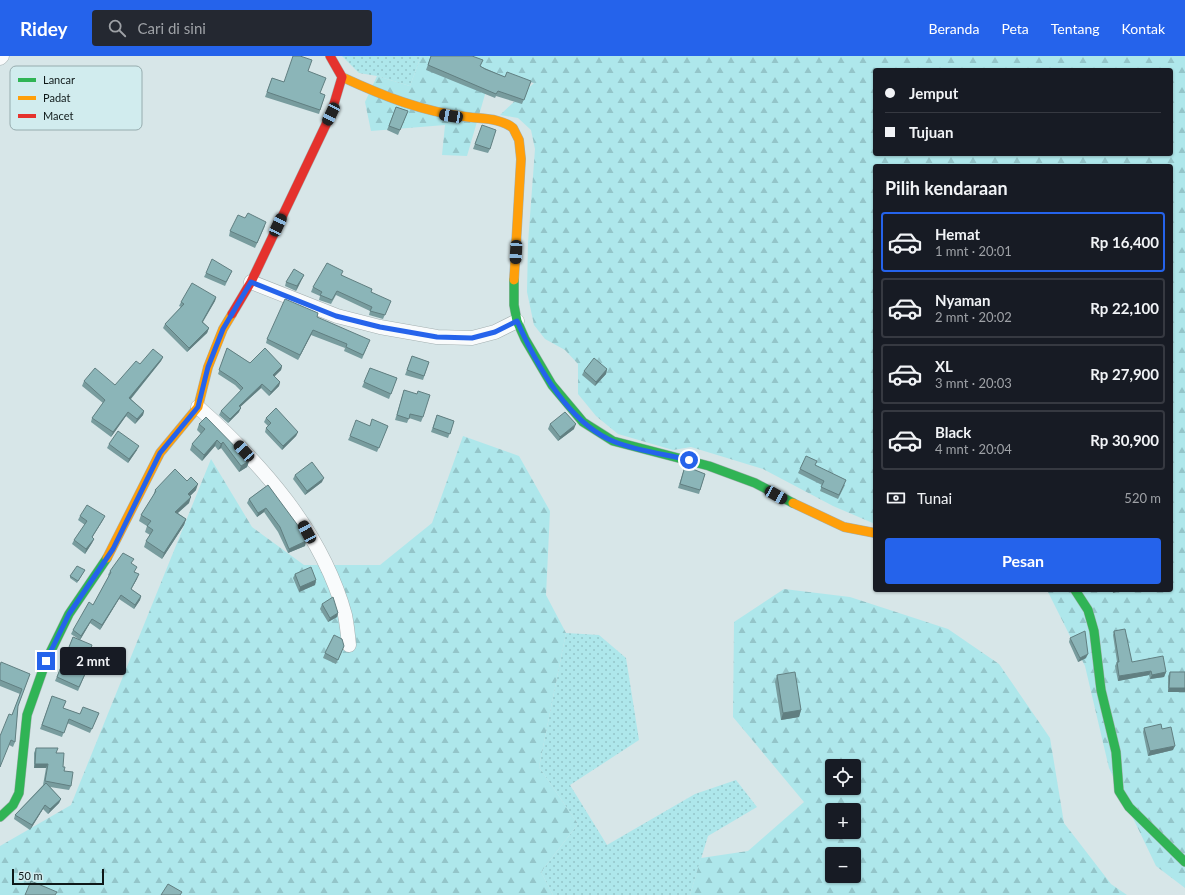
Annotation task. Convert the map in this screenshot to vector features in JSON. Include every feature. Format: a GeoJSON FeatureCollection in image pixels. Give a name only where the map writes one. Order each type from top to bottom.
{"type":"FeatureCollection","features":[{"type":"Feature","properties":{"kind":"street"},"geometry":{"type":"LineString","coordinates":[[330,56],[342,77],[415,107],[458,117],[501,122],[510,126],[516,132],[520,145],[521,159],[514,282],[514,305],[517,321],[525,339],[552,385],[583,422],[596,432],[614,441],[631,447],[689,460],[723,471],[755,483],[820,517],[844,527],[873,533]]}},
{"type":"Feature","properties":{"kind":"street"},"geometry":{"type":"LineString","coordinates":[[0,817],[13,805],[19,793],[27,715],[46,661],[69,614],[113,549],[160,453],[198,407],[208,367],[223,329],[251,282],[331,114],[342,77]]}},
{"type":"Feature","properties":{"kind":"street"},"geometry":{"type":"LineString","coordinates":[[251,282],[336,316],[380,327],[437,337],[472,338],[495,332],[517,321]]}},
{"type":"Feature","properties":{"kind":"street"},"geometry":{"type":"LineString","coordinates":[[198,407],[234,439],[300,519],[337,592],[345,616],[349,645]]}},
{"type":"Feature","properties":{"kind":"street"},"geometry":{"type":"LineString","coordinates":[[1077,592],[1088,610],[1094,630],[1101,690],[1116,752],[1119,791],[1129,807],[1185,862]]}},
{"type":"Feature","properties":{"kind":"green space"},"geometry":{"type":"Polygon","coordinates":[[[342,56],[421,56],[410,86],[377,76],[359,73],[342,56]]]}},
{"type":"Feature","properties":{"kind":"green space"},"geometry":{"type":"Polygon","coordinates":[[[421,56],[1185,56],[1185,888],[1156,866],[1109,768],[1085,666],[1048,592],[1173,592],[1173,164],[873,164],[873,523],[833,506],[763,469],[691,447],[673,450],[618,434],[596,416],[578,394],[578,364],[565,350],[545,339],[534,325],[527,292],[528,243],[535,149],[531,130],[518,118],[500,115],[534,83],[491,74],[467,156],[442,155],[445,125],[371,131],[365,102],[377,76],[410,86],[421,56]]]}},
{"type":"Feature","properties":{"kind":"green space"},"geometry":{"type":"Polygon","coordinates":[[[463,436],[519,456],[550,511],[546,595],[566,633],[539,767],[578,824],[541,872],[553,895],[0,895],[0,846],[71,805],[211,459],[252,527],[304,565],[380,565],[432,523],[463,436]]]}},
{"type":"Feature","properties":{"kind":"green space"},"geometry":{"type":"Polygon","coordinates":[[[784,589],[850,597],[948,629],[999,664],[1050,738],[1064,823],[1111,884],[1127,895],[690,895],[701,858],[748,851],[804,802],[733,717],[734,622],[784,589]]]}},
{"type":"Feature","properties":{"kind":"green space"},"geometry":{"type":"Polygon","coordinates":[[[566,633],[599,635],[626,658],[639,740],[570,785],[607,845],[695,794],[736,780],[757,807],[708,836],[690,895],[553,895],[541,872],[578,824],[539,767],[566,633]]]}},
{"type":"Feature","properties":{"kind":"building"},"geometry":{"type":"Polygon","coordinates":[[[293,56],[300,56],[312,60],[308,71],[326,78],[320,93],[325,95],[320,110],[267,92],[272,78],[284,82],[293,56]]]}},
{"type":"Feature","properties":{"kind":"building"},"geometry":{"type":"Polygon","coordinates":[[[431,56],[472,56],[483,60],[480,66],[485,69],[505,77],[507,72],[531,81],[524,100],[498,91],[496,94],[428,65],[431,56]]]}},
{"type":"Feature","properties":{"kind":"building"},"geometry":{"type":"Polygon","coordinates":[[[396,107],[408,111],[400,130],[389,126],[396,107]]]}},
{"type":"Feature","properties":{"kind":"building"},"geometry":{"type":"Polygon","coordinates":[[[482,125],[496,130],[490,149],[475,144],[482,125]]]}},
{"type":"Feature","properties":{"kind":"building"},"geometry":{"type":"Polygon","coordinates":[[[248,213],[266,222],[257,243],[230,231],[238,215],[245,218],[248,213]]]}},
{"type":"Feature","properties":{"kind":"building"},"geometry":{"type":"Polygon","coordinates":[[[212,259],[232,271],[226,282],[206,273],[212,259]]]}},
{"type":"Feature","properties":{"kind":"building"},"geometry":{"type":"Polygon","coordinates":[[[327,263],[343,271],[341,275],[372,289],[371,292],[391,301],[385,315],[370,311],[372,307],[337,291],[332,300],[320,295],[322,292],[313,287],[327,263]]]}},
{"type":"Feature","properties":{"kind":"building"},"geometry":{"type":"Polygon","coordinates":[[[294,269],[304,275],[297,286],[286,282],[294,269]]]}},
{"type":"Feature","properties":{"kind":"building"},"geometry":{"type":"Polygon","coordinates":[[[192,283],[216,297],[202,322],[209,328],[189,348],[165,324],[184,304],[181,302],[192,283]]]}},
{"type":"Feature","properties":{"kind":"building"},"geometry":{"type":"Polygon","coordinates":[[[285,299],[318,313],[317,317],[370,340],[363,355],[346,347],[347,344],[313,330],[300,355],[267,339],[285,299]]]}},
{"type":"Feature","properties":{"kind":"building"},"geometry":{"type":"Polygon","coordinates":[[[227,348],[250,363],[265,348],[282,366],[273,375],[280,382],[271,392],[262,384],[239,406],[241,408],[230,419],[221,411],[243,388],[236,381],[219,370],[227,348]]]}},
{"type":"Feature","properties":{"kind":"building"},"geometry":{"type":"Polygon","coordinates":[[[153,349],[163,357],[129,398],[144,411],[137,419],[128,412],[113,432],[92,418],[105,400],[84,381],[95,368],[115,385],[136,361],[140,364],[153,349]]]}},
{"type":"Feature","properties":{"kind":"building"},"geometry":{"type":"Polygon","coordinates":[[[412,356],[429,362],[424,376],[407,370],[412,356]]]}},
{"type":"Feature","properties":{"kind":"building"},"geometry":{"type":"Polygon","coordinates":[[[594,358],[607,369],[596,382],[584,371],[594,358]]]}},
{"type":"Feature","properties":{"kind":"building"},"geometry":{"type":"Polygon","coordinates":[[[370,368],[397,378],[391,394],[364,382],[370,368]]]}},
{"type":"Feature","properties":{"kind":"building"},"geometry":{"type":"Polygon","coordinates":[[[404,390],[417,394],[418,391],[430,395],[423,417],[410,414],[409,419],[397,415],[404,390]]]}},
{"type":"Feature","properties":{"kind":"building"},"geometry":{"type":"Polygon","coordinates":[[[276,408],[298,432],[283,446],[266,428],[271,423],[266,418],[276,408]]]}},
{"type":"Feature","properties":{"kind":"building"},"geometry":{"type":"Polygon","coordinates":[[[565,412],[576,424],[560,437],[550,424],[565,412]]]}},
{"type":"Feature","properties":{"kind":"building"},"geometry":{"type":"Polygon","coordinates":[[[437,415],[454,421],[450,434],[433,428],[437,415]]]}},
{"type":"Feature","properties":{"kind":"building"},"geometry":{"type":"Polygon","coordinates":[[[206,417],[249,461],[241,466],[223,442],[221,444],[217,440],[204,455],[192,444],[205,429],[199,424],[206,417]]]}},
{"type":"Feature","properties":{"kind":"building"},"geometry":{"type":"Polygon","coordinates":[[[372,419],[388,426],[379,448],[350,436],[356,420],[370,426],[372,419]]]}},
{"type":"Feature","properties":{"kind":"building"},"geometry":{"type":"Polygon","coordinates":[[[118,431],[139,446],[129,459],[109,444],[118,431]]]}},
{"type":"Feature","properties":{"kind":"building"},"geometry":{"type":"Polygon","coordinates":[[[806,456],[817,461],[815,465],[846,480],[839,495],[821,487],[824,481],[800,469],[806,456]]]}},
{"type":"Feature","properties":{"kind":"building"},"geometry":{"type":"Polygon","coordinates":[[[312,462],[324,478],[307,491],[295,475],[312,462]]]}},
{"type":"Feature","properties":{"kind":"building"},"geometry":{"type":"Polygon","coordinates":[[[685,466],[705,474],[700,490],[680,484],[685,466]]]}},
{"type":"Feature","properties":{"kind":"building"},"geometry":{"type":"Polygon","coordinates":[[[175,469],[187,481],[191,477],[198,484],[188,494],[191,497],[175,512],[186,519],[164,553],[146,541],[153,530],[147,526],[151,521],[141,515],[156,491],[155,490],[175,469]]]}},
{"type":"Feature","properties":{"kind":"building"},"geometry":{"type":"Polygon","coordinates":[[[268,485],[299,527],[306,541],[289,549],[280,527],[266,508],[258,513],[249,499],[268,485]]]}},
{"type":"Feature","properties":{"kind":"building"},"geometry":{"type":"Polygon","coordinates":[[[87,505],[105,516],[92,537],[94,539],[86,549],[74,540],[87,521],[80,516],[87,505]]]}},
{"type":"Feature","properties":{"kind":"building"},"geometry":{"type":"Polygon","coordinates":[[[123,553],[134,559],[131,563],[137,567],[134,572],[139,574],[131,589],[141,596],[135,605],[121,595],[102,625],[92,619],[81,636],[73,630],[89,602],[93,605],[111,572],[110,571],[123,553]]]}},
{"type":"Feature","properties":{"kind":"building"},"geometry":{"type":"Polygon","coordinates":[[[77,566],[85,570],[78,581],[70,576],[77,566]]]}},
{"type":"Feature","properties":{"kind":"building"},"geometry":{"type":"Polygon","coordinates":[[[311,567],[316,580],[300,587],[295,574],[311,567]]]}},
{"type":"Feature","properties":{"kind":"building"},"geometry":{"type":"Polygon","coordinates":[[[333,597],[338,613],[330,618],[322,604],[333,597]]]}},
{"type":"Feature","properties":{"kind":"building"},"geometry":{"type":"Polygon","coordinates":[[[1125,629],[1132,662],[1163,656],[1166,672],[1152,675],[1151,671],[1119,676],[1117,662],[1119,662],[1114,631],[1125,629]]]}},
{"type":"Feature","properties":{"kind":"building"},"geometry":{"type":"Polygon","coordinates":[[[1085,631],[1088,654],[1080,658],[1070,638],[1085,631]]]}},
{"type":"Feature","properties":{"kind":"building"},"geometry":{"type":"Polygon","coordinates":[[[334,635],[342,639],[344,646],[338,660],[325,653],[334,635]]]}},
{"type":"Feature","properties":{"kind":"building"},"geometry":{"type":"Polygon","coordinates":[[[73,637],[92,645],[91,648],[96,650],[79,687],[57,677],[73,637]]]}},
{"type":"Feature","properties":{"kind":"building"},"geometry":{"type":"Polygon","coordinates":[[[1,662],[30,674],[18,706],[15,742],[11,740],[0,767],[0,736],[9,714],[12,715],[22,689],[0,680],[1,662]]]}},
{"type":"Feature","properties":{"kind":"building"},"geometry":{"type":"Polygon","coordinates":[[[795,672],[801,710],[783,713],[777,675],[795,672]]]}},
{"type":"Feature","properties":{"kind":"building"},"geometry":{"type":"Polygon","coordinates":[[[1170,672],[1185,672],[1185,688],[1169,688],[1170,672]]]}},
{"type":"Feature","properties":{"kind":"building"},"geometry":{"type":"Polygon","coordinates":[[[52,696],[66,701],[63,708],[80,714],[83,707],[99,713],[92,729],[69,719],[64,733],[42,725],[52,696]]]}},
{"type":"Feature","properties":{"kind":"building"},"geometry":{"type":"Polygon","coordinates":[[[1161,724],[1162,729],[1171,727],[1175,746],[1150,751],[1144,728],[1161,724]]]}},
{"type":"Feature","properties":{"kind":"building"},"geometry":{"type":"Polygon","coordinates":[[[36,748],[58,748],[56,753],[64,753],[64,771],[73,772],[71,786],[45,781],[48,764],[35,764],[36,748]]]}},
{"type":"Feature","properties":{"kind":"building"},"geometry":{"type":"Polygon","coordinates":[[[46,783],[61,799],[50,809],[45,805],[32,825],[15,815],[46,783]]]}},
{"type":"Feature","properties":{"kind":"building"},"geometry":{"type":"Polygon","coordinates":[[[31,881],[57,892],[55,895],[25,895],[31,881]]]}},
{"type":"Feature","properties":{"kind":"building"},"geometry":{"type":"Polygon","coordinates":[[[168,884],[182,892],[180,895],[161,895],[168,884]]]}},
{"type":"Feature","properties":{"kind":"traffic: fast"},"geometry":{"type":"LineString","coordinates":[[514,280],[514,305],[517,321],[525,339],[552,385],[583,422],[613,441],[709,466],[755,483],[793,503]]}},
{"type":"Feature","properties":{"kind":"traffic: fast"},"geometry":{"type":"LineString","coordinates":[[0,817],[13,805],[19,793],[27,715],[46,661],[69,614],[107,558]]}},
{"type":"Feature","properties":{"kind":"traffic: fast"},"geometry":{"type":"LineString","coordinates":[[1076,592],[1088,610],[1094,631],[1101,690],[1116,752],[1119,791],[1129,807],[1185,862]]}},
{"type":"Feature","properties":{"kind":"traffic: slow"},"geometry":{"type":"LineString","coordinates":[[342,77],[388,97],[419,107],[451,115],[503,122],[513,128],[519,140],[521,159],[514,280]]}},
{"type":"Feature","properties":{"kind":"traffic: slow"},"geometry":{"type":"LineString","coordinates":[[107,558],[160,453],[198,407],[208,367],[223,329],[232,314]]}},
{"type":"Feature","properties":{"kind":"traffic: slow"},"geometry":{"type":"LineString","coordinates":[[793,503],[844,527],[873,533]]}},
{"type":"Feature","properties":{"kind":"traffic: jam"},"geometry":{"type":"LineString","coordinates":[[232,314],[251,282],[331,114],[342,77],[330,56]]}},
{"type":"Feature","properties":{"kind":"route"},"geometry":{"type":"LineString","coordinates":[[46,661],[69,614],[113,549],[139,492],[160,453],[198,407],[202,385],[223,329],[251,282],[336,316],[380,327],[437,337],[472,338],[495,332],[517,321],[525,339],[552,385],[583,422],[596,432],[614,441],[631,447],[689,460]]}}]}
